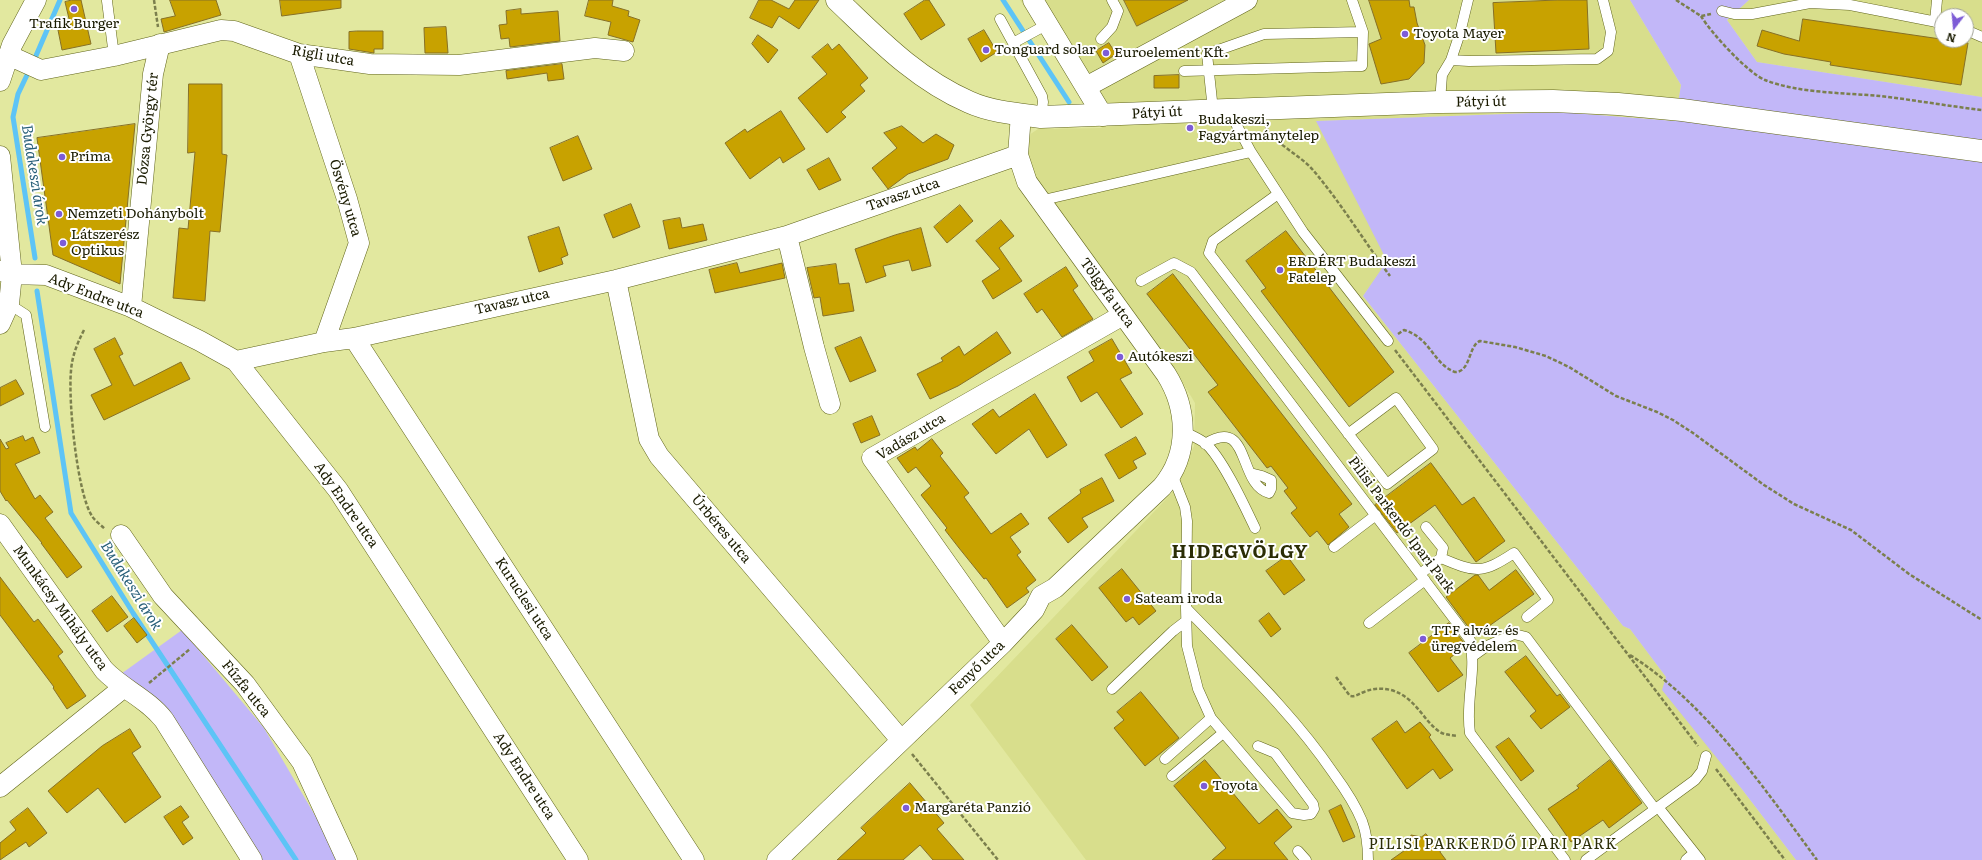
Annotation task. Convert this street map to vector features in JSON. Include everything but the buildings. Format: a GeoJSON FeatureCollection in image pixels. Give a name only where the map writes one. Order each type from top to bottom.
{"type":"FeatureCollection","features":[{"type":"Feature","properties":{"kind":"main road","name":"Pátyi út"},"geometry":{"type":"LineString","coordinates":[[837,0],[903,63],[931,82],[985,108],[1030,116],[1102,116],[1440,102],[1553,101],[1618,104],[1682,110],[1982,151]]}},
{"type":"Feature","properties":{"kind":"street"},"geometry":{"type":"LineString","coordinates":[[0,81],[8,55],[36,0]]}},
{"type":"Feature","properties":{"kind":"street"},"geometry":{"type":"LineString","coordinates":[[1033,0],[1102,116]]}},
{"type":"Feature","properties":{"kind":"street"},"geometry":{"type":"LineString","coordinates":[[1086,87],[1247,0]]}},
{"type":"Feature","properties":{"kind":"street","name":"Rigli utca"},"geometry":{"type":"LineString","coordinates":[[8,55],[41,70],[114,56],[221,30],[234,31],[299,54],[370,64],[459,65],[595,48],[624,52]]}},
{"type":"Feature","properties":{"kind":"street","name":"Dózsa György tér"},"geometry":{"type":"LineString","coordinates":[[131,307],[153,74],[160,44]]}},
{"type":"Feature","properties":{"kind":"street","name":"Ösvény utca"},"geometry":{"type":"LineString","coordinates":[[299,54],[347,198],[359,243],[324,342]]}},
{"type":"Feature","properties":{"kind":"street","name":"Tölgyfa utca"},"geometry":{"type":"LineString","coordinates":[[1030,116],[1018,155],[1027,182],[1039,201],[1166,374],[1174,388],[1182,411],[1183,431],[1178,460],[1172,474]]}},
{"type":"Feature","properties":{"kind":"street","name":"Tavasz utca"},"geometry":{"type":"LineString","coordinates":[[236,361],[324,342],[354,338],[616,280],[787,236],[1018,155]]}},
{"type":"Feature","properties":{"kind":"street"},"geometry":{"type":"LineString","coordinates":[[0,156],[8,304],[0,324]]}},
{"type":"Feature","properties":{"kind":"street"},"geometry":{"type":"LineString","coordinates":[[787,236],[814,347],[830,404]]}},
{"type":"Feature","properties":{"kind":"street","name":"Ady Endre utca"},"geometry":{"type":"LineString","coordinates":[[6,273],[46,275],[131,307],[200,341],[236,361],[338,490],[578,860]]}},
{"type":"Feature","properties":{"kind":"street","name":"Úrbéres utca"},"geometry":{"type":"LineString","coordinates":[[616,280],[649,439],[659,456],[901,740]]}},
{"type":"Feature","properties":{"kind":"street","name":"Vadász utca"},"geometry":{"type":"LineString","coordinates":[[1003,643],[872,458],[1123,315]]}},
{"type":"Feature","properties":{"kind":"street","name":"Kuruclesi utca"},"geometry":{"type":"LineString","coordinates":[[354,338],[694,860]]}},
{"type":"Feature","properties":{"kind":"street","name":"Fenyő utca"},"geometry":{"type":"LineString","coordinates":[[777,860],[1003,643],[1034,610],[1041,596],[1065,578],[1162,487],[1172,474]]}},
{"type":"Feature","properties":{"kind":"street","name":"Munkácsy Mihály utca"},"geometry":{"type":"LineString","coordinates":[[0,524],[104,670],[123,688],[154,709],[164,720],[252,860]]}},
{"type":"Feature","properties":{"kind":"street","name":"Fűzfa utca"},"geometry":{"type":"LineString","coordinates":[[121,535],[163,596],[245,684],[302,762],[344,859]]}},
{"type":"Feature","properties":{"kind":"street"},"geometry":{"type":"LineString","coordinates":[[0,787],[123,688]]}},
{"type":"Feature","properties":{"kind":"lane"},"geometry":{"type":"LineString","coordinates":[[1101,39],[1112,27],[1118,11],[1112,0]]}},
{"type":"Feature","properties":{"kind":"lane"},"geometry":{"type":"LineString","coordinates":[[1184,71],[1362,66],[1363,32],[1352,0]]}},
{"type":"Feature","properties":{"kind":"lane"},"geometry":{"type":"LineString","coordinates":[[1440,102],[1442,75],[1451,60],[1468,0]]}},
{"type":"Feature","properties":{"kind":"lane"},"geometry":{"type":"LineString","coordinates":[[1451,60],[1597,59],[1608,51],[1611,32],[1603,0]]}},
{"type":"Feature","properties":{"kind":"lane"},"geometry":{"type":"LineString","coordinates":[[107,1],[114,56]]}},
{"type":"Feature","properties":{"kind":"lane"},"geometry":{"type":"LineString","coordinates":[[1722,11],[1734,14],[1752,14],[1811,2],[1850,5],[1934,22]]}},
{"type":"Feature","properties":{"kind":"lane"},"geometry":{"type":"LineString","coordinates":[[1000,19],[1042,96],[1030,116]]}},
{"type":"Feature","properties":{"kind":"lane"},"geometry":{"type":"LineString","coordinates":[[1013,43],[1048,24]]}},
{"type":"Feature","properties":{"kind":"lane"},"geometry":{"type":"LineString","coordinates":[[1363,32],[1264,34],[1207,54],[1210,71],[1221,110],[1319,254],[1388,341]]}},
{"type":"Feature","properties":{"kind":"lane"},"geometry":{"type":"LineString","coordinates":[[1039,201],[1251,152]]}},
{"type":"Feature","properties":{"kind":"lane"},"geometry":{"type":"LineString","coordinates":[[1278,194],[1212,241],[1209,253],[1386,484],[1433,449],[1396,398],[1348,434]]}},
{"type":"Feature","properties":{"kind":"lane","name":"Pilisi Parkerdő Ipari Park"},"geometry":{"type":"LineString","coordinates":[[1141,281],[1174,263],[1191,272],[1470,640],[1474,656],[1468,717],[1470,733]]}},
{"type":"Feature","properties":{"kind":"lane"},"geometry":{"type":"LineString","coordinates":[[8,304],[26,315],[45,427]]}},
{"type":"Feature","properties":{"kind":"lane"},"geometry":{"type":"LineString","coordinates":[[1183,431],[1205,444],[1234,485],[1255,528]]}},
{"type":"Feature","properties":{"kind":"lane"},"geometry":{"type":"LineString","coordinates":[[1205,444],[1216,437],[1228,436],[1237,442],[1250,473]]}},
{"type":"Feature","properties":{"kind":"lane"},"geometry":{"type":"LineString","coordinates":[[1172,474],[1185,508],[1187,521],[1187,646],[1198,689],[1211,718],[1292,813],[1304,815],[1312,814],[1314,809],[1313,804],[1275,753],[1258,746]]}},
{"type":"Feature","properties":{"kind":"lane"},"geometry":{"type":"LineString","coordinates":[[1334,547],[1376,515]]}},
{"type":"Feature","properties":{"kind":"lane"},"geometry":{"type":"LineString","coordinates":[[1369,623],[1422,577],[1441,558],[1443,548],[1426,527]]}},
{"type":"Feature","properties":{"kind":"lane"},"geometry":{"type":"LineString","coordinates":[[1441,558],[1474,570],[1491,568],[1514,553],[1548,600],[1527,617]]}},
{"type":"Feature","properties":{"kind":"lane"},"geometry":{"type":"LineString","coordinates":[[1186,608],[1293,719],[1319,752],[1354,803],[1360,816],[1368,844],[1368,860]]}},
{"type":"Feature","properties":{"kind":"lane"},"geometry":{"type":"LineString","coordinates":[[1112,689],[1173,631],[1186,621]]}},
{"type":"Feature","properties":{"kind":"lane"},"geometry":{"type":"LineString","coordinates":[[1474,656],[1487,646],[1514,634],[1526,636],[1656,808],[1697,856],[1686,860]]}},
{"type":"Feature","properties":{"kind":"lane"},"geometry":{"type":"LineString","coordinates":[[1165,759],[1211,718]]}},
{"type":"Feature","properties":{"kind":"lane"},"geometry":{"type":"LineString","coordinates":[[1172,776],[1223,733]]}},
{"type":"Feature","properties":{"kind":"lane"},"geometry":{"type":"LineString","coordinates":[[1470,733],[1564,860]]}},
{"type":"Feature","properties":{"kind":"lane"},"geometry":{"type":"LineString","coordinates":[[1586,860],[1695,780],[1702,771],[1706,756]]}},
{"type":"Feature","properties":{"kind":"lane"},"geometry":{"type":"LineString","coordinates":[[1298,851],[1306,860]]}},
{"type":"Feature","properties":{"kind":"path"},"geometry":{"type":"LineString","coordinates":[[154,0],[160,44]]}},
{"type":"Feature","properties":{"kind":"path"},"geometry":{"type":"LineString","coordinates":[[1676,0],[1701,16],[1708,28],[1738,59],[1764,80],[1791,87],[1898,98],[1982,110]]}},
{"type":"Feature","properties":{"kind":"path"},"geometry":{"type":"LineString","coordinates":[[1701,16],[1722,11]]}},
{"type":"Feature","properties":{"kind":"path"},"geometry":{"type":"LineString","coordinates":[[1256,109],[1271,135],[1292,150],[1312,169],[1390,276]]}},
{"type":"Feature","properties":{"kind":"path"},"geometry":{"type":"LineString","coordinates":[[84,330],[75,347],[71,370],[69,398],[83,495],[92,516],[111,535],[121,535]]}},
{"type":"Feature","properties":{"kind":"path"},"geometry":{"type":"LineString","coordinates":[[1785,860],[1388,341],[1403,330],[1412,332],[1420,336],[1444,366],[1455,372],[1463,369],[1476,344],[1480,341],[1515,347],[1546,356],[1569,367],[1616,396],[1657,412],[1683,426],[1764,485],[1794,504],[1851,530],[1909,574],[1982,620]]}},
{"type":"Feature","properties":{"kind":"path"},"geometry":{"type":"LineString","coordinates":[[1628,653],[1650,667],[1686,698],[1753,773],[1817,860]]}},
{"type":"Feature","properties":{"kind":"path"},"geometry":{"type":"LineString","coordinates":[[158,675],[174,662]]}},
{"type":"Feature","properties":{"kind":"path"},"geometry":{"type":"LineString","coordinates":[[1336,677],[1350,696],[1356,696],[1364,692],[1381,688],[1393,691],[1415,704],[1438,730],[1445,734],[1458,736],[1470,733]]}},
{"type":"Feature","properties":{"kind":"path"},"geometry":{"type":"LineString","coordinates":[[901,740],[998,860]]}},
{"type":"Feature","properties":{"kind":"shaded area"},"geometry":{"type":"Polygon","coordinates":[[[1020,0],[1630,0],[1681,85],[1675,121],[1559,112],[1317,121],[1388,261],[1363,296],[1623,626],[1630,629],[1666,677],[1741,788],[1796,860],[1086,860],[970,705],[1171,494],[1177,485],[1194,446],[1195,403],[1176,371],[1031,174],[1025,153],[1029,135],[1038,129],[1102,128],[1020,0]]]}},
{"type":"Feature","properties":{"kind":"shaded area"},"geometry":{"type":"Polygon","coordinates":[[[1630,0],[1749,0],[1727,20],[1757,62],[1982,97],[1982,860],[1796,860],[1741,788],[1662,690],[1666,677],[1630,629],[1623,626],[1363,296],[1387,261],[1316,121],[1559,112],[1675,121],[1681,85],[1630,0]]]}},
{"type":"Feature","properties":{"kind":"shaded area"},"geometry":{"type":"Polygon","coordinates":[[[1749,0],[1982,0],[1982,97],[1757,62],[1727,20],[1749,0]]]}},
{"type":"Feature","properties":{"kind":"shaded area"},"geometry":{"type":"Polygon","coordinates":[[[182,630],[264,728],[341,860],[247,860],[174,741],[114,679],[182,630]]]}},
{"type":"Feature","properties":{"kind":"waterway","name":"Budakeszi árok"},"geometry":{"type":"LineString","coordinates":[[35,58],[60,0]]}},
{"type":"Feature","properties":{"kind":"waterway"},"geometry":{"type":"LineString","coordinates":[[1003,0],[1069,102]]}},
{"type":"Feature","properties":{"kind":"waterway","name":"Budakeszi árok"},"geometry":{"type":"LineString","coordinates":[[28,73],[18,94],[13,117],[35,258]]}},
{"type":"Feature","properties":{"kind":"waterway","name":"Budakeszi árok"},"geometry":{"type":"LineString","coordinates":[[37,291],[71,513],[133,613],[296,860]]}},
{"type":"Feature","properties":{"kind":"place","name":"Trafik Burger"},"geometry":{"type":"Point","coordinates":[74,9]}},
{"type":"Feature","properties":{"kind":"place","name":"Toyota Mayer"},"geometry":{"type":"Point","coordinates":[1405,34]}},
{"type":"Feature","properties":{"kind":"place","name":"Tonguard solar"},"geometry":{"type":"Point","coordinates":[986,50]}},
{"type":"Feature","properties":{"kind":"place","name":"Euroelement Kft."},"geometry":{"type":"Point","coordinates":[1106,53]}},
{"type":"Feature","properties":{"kind":"place","name":"Budakeszi, Fagyártmánytelep"},"geometry":{"type":"Point","coordinates":[1190,128]}},
{"type":"Feature","properties":{"kind":"place","name":"Príma"},"geometry":{"type":"Point","coordinates":[62,157]}},
{"type":"Feature","properties":{"kind":"place","name":"Nemzeti Dohánybolt"},"geometry":{"type":"Point","coordinates":[59,214]}},
{"type":"Feature","properties":{"kind":"place","name":"Látszerész Optikus"},"geometry":{"type":"Point","coordinates":[63,243]}},
{"type":"Feature","properties":{"kind":"place","name":"ERDÉRT Budakeszi Fatelep"},"geometry":{"type":"Point","coordinates":[1280,270]}},
{"type":"Feature","properties":{"kind":"place","name":"Autókeszi"},"geometry":{"type":"Point","coordinates":[1120,357]}},
{"type":"Feature","properties":{"kind":"place","name":"Sateam iroda"},"geometry":{"type":"Point","coordinates":[1127,599]}},
{"type":"Feature","properties":{"kind":"place","name":"TTF alváz- és üregvédelem"},"geometry":{"type":"Point","coordinates":[1423,639]}},
{"type":"Feature","properties":{"kind":"place","name":"Toyota"},"geometry":{"type":"Point","coordinates":[1204,786]}},
{"type":"Feature","properties":{"kind":"place","name":"Margaréta Panzió"},"geometry":{"type":"Point","coordinates":[906,808]}},
{"type":"Feature","properties":{"kind":"district","name":"HIDEGVÖLGY"},"geometry":{"type":"Point","coordinates":[1240,553]}},
{"type":"Feature","properties":{"kind":"district","name":"PILISI PARKERDŐ IPARI PARK"},"geometry":{"type":"Point","coordinates":[1493,845]}}]}
